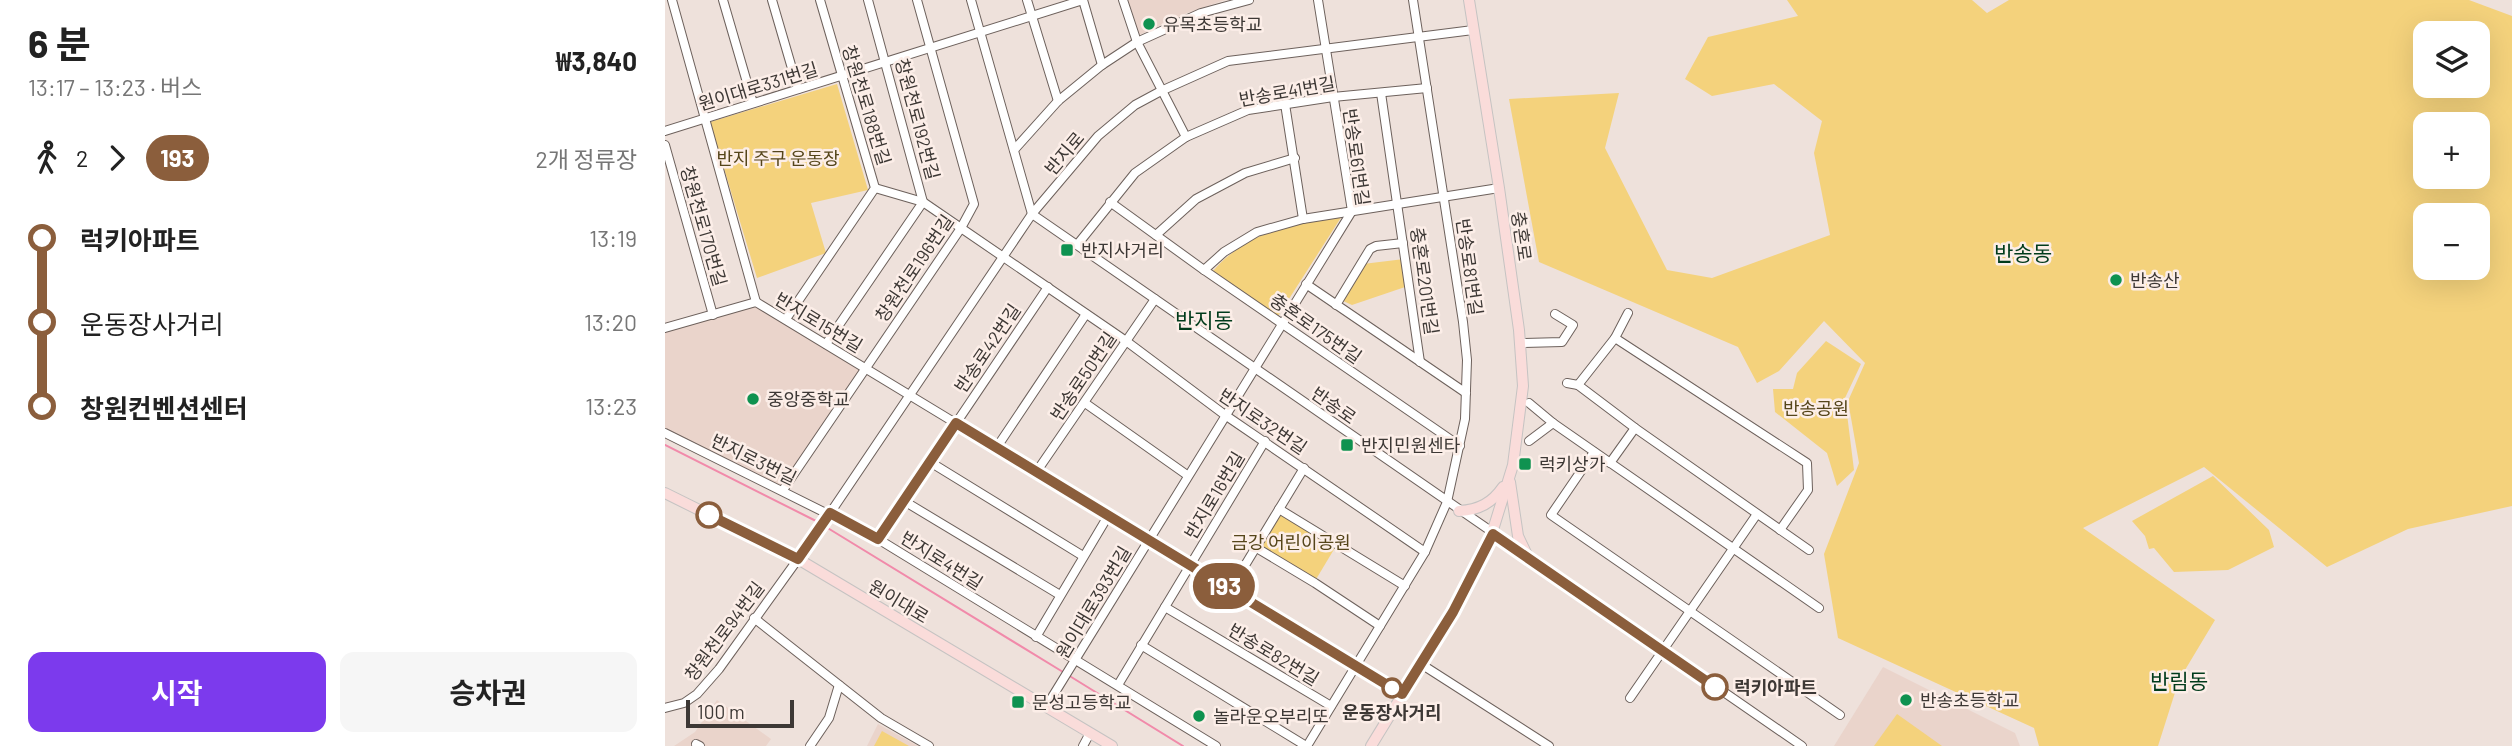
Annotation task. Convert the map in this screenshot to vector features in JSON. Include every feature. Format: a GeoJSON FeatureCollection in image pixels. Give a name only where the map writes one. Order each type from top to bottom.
{"type":"FeatureCollection","features":[{"type":"Feature","properties":{"kind":"main road","name":"충혼로"},"geometry":{"type":"LineString","coordinates":[[1371,746],[1453,612],[1493,534],[1509,477],[1523,386],[1520,343],[1499,188],[1469,0]]}},
{"type":"Feature","properties":{"kind":"main road","name":"충혼로"},"geometry":{"type":"LineString","coordinates":[[1509,477],[1518,536],[1529,559]]}},
{"type":"Feature","properties":{"kind":"main road"},"geometry":{"type":"LineString","coordinates":[[1459,511],[1470,510],[1492,501],[1509,477]]}},
{"type":"Feature","properties":{"kind":"main road","name":"원이대로"},"geometry":{"type":"LineString","coordinates":[[665,493],[798,559],[1112,746]]}},
{"type":"Feature","properties":{"kind":"street"},"geometry":{"type":"LineString","coordinates":[[672,0],[756,302]]}},
{"type":"Feature","properties":{"kind":"street"},"geometry":{"type":"LineString","coordinates":[[723,0],[753,103]]}},
{"type":"Feature","properties":{"kind":"street"},"geometry":{"type":"LineString","coordinates":[[772,0],[798,89]]}},
{"type":"Feature","properties":{"kind":"street","name":"창원천로188번길"},"geometry":{"type":"LineString","coordinates":[[786,319],[875,188],[820,0]]}},
{"type":"Feature","properties":{"kind":"street","name":"창원천로192번길"},"geometry":{"type":"LineString","coordinates":[[826,344],[923,202],[868,0]]}},
{"type":"Feature","properties":{"kind":"street","name":"창원천로196번길"},"geometry":{"type":"LineString","coordinates":[[783,490],[961,228],[974,204],[917,0]]}},
{"type":"Feature","properties":{"kind":"street"},"geometry":{"type":"LineString","coordinates":[[971,0],[1032,214]]}},
{"type":"Feature","properties":{"kind":"street"},"geometry":{"type":"LineString","coordinates":[[1027,0],[1058,101]]}},
{"type":"Feature","properties":{"kind":"street"},"geometry":{"type":"LineString","coordinates":[[1123,0],[1137,42],[1186,137]]}},
{"type":"Feature","properties":{"kind":"street"},"geometry":{"type":"LineString","coordinates":[[1014,150],[1058,101],[1102,65],[1137,42],[1201,13],[1249,0]]}},
{"type":"Feature","properties":{"kind":"street","name":"반송로61번길"},"geometry":{"type":"LineString","coordinates":[[1254,369],[1352,211],[1318,0]]}},
{"type":"Feature","properties":{"kind":"street","name":"반송로81번길"},"geometry":{"type":"LineString","coordinates":[[1413,0],[1465,347],[1466,393],[1460,446],[1447,502]]}},
{"type":"Feature","properties":{"kind":"street"},"geometry":{"type":"LineString","coordinates":[[1078,1],[1102,65]]}},
{"type":"Feature","properties":{"kind":"street","name":"원이대로331번길"},"geometry":{"type":"LineString","coordinates":[[665,131],[1078,1]]}},
{"type":"Feature","properties":{"kind":"street","name":"반지로"},"geometry":{"type":"LineString","coordinates":[[798,559],[1032,214],[1098,136],[1135,105],[1228,61],[1473,30]]}},
{"type":"Feature","properties":{"kind":"street","name":"반송로41번길"},"geometry":{"type":"LineString","coordinates":[[1077,245],[1135,173],[1186,137],[1248,110],[1333,97],[1427,88]]}},
{"type":"Feature","properties":{"kind":"street","name":"충혼로201번길"},"geometry":{"type":"LineString","coordinates":[[1381,93],[1420,362]]}},
{"type":"Feature","properties":{"kind":"street"},"geometry":{"type":"LineString","coordinates":[[1285,104],[1303,219]]}},
{"type":"Feature","properties":{"kind":"street","name":"창원천로170번길"},"geometry":{"type":"LineString","coordinates":[[665,145],[713,315]]}},
{"type":"Feature","properties":{"kind":"street"},"geometry":{"type":"LineString","coordinates":[[1156,235],[1196,199],[1245,173],[1295,158]]}},
{"type":"Feature","properties":{"kind":"street","name":"반지로32번길"},"geometry":{"type":"LineString","coordinates":[[875,188],[923,202],[1425,552]]}},
{"type":"Feature","properties":{"kind":"street","name":"충혼로201번길"},"geometry":{"type":"LineString","coordinates":[[1204,270],[1224,252],[1257,232],[1303,219],[1499,188]]}},
{"type":"Feature","properties":{"kind":"street","name":"충혼로175번길"},"geometry":{"type":"LineString","coordinates":[[1110,202],[1281,324],[1460,446]]}},
{"type":"Feature","properties":{"kind":"street","name":"반송로"},"geometry":{"type":"LineString","coordinates":[[1032,214],[1802,746]]}},
{"type":"Feature","properties":{"kind":"street"},"geometry":{"type":"LineString","coordinates":[[1336,304],[1370,249],[1403,243]]}},
{"type":"Feature","properties":{"kind":"street"},"geometry":{"type":"LineString","coordinates":[[1306,284],[1466,393]]}},
{"type":"Feature","properties":{"kind":"street","name":"반송로42번길"},"geometry":{"type":"LineString","coordinates":[[878,539],[1048,287]]}},
{"type":"Feature","properties":{"kind":"street","name":"반송로50번길"},"geometry":{"type":"LineString","coordinates":[[1037,471],[1155,299]]}},
{"type":"Feature","properties":{"kind":"street","name":"반지로15번길"},"geometry":{"type":"LineString","coordinates":[[666,324],[713,315],[756,302],[911,395]]}},
{"type":"Feature","properties":{"kind":"street"},"geometry":{"type":"LineString","coordinates":[[1578,385],[1615,338],[1628,313]]}},
{"type":"Feature","properties":{"kind":"street"},"geometry":{"type":"LineString","coordinates":[[997,447],[1086,314]]}},
{"type":"Feature","properties":{"kind":"street"},"geometry":{"type":"LineString","coordinates":[[1520,343],[1562,342],[1573,325],[1555,314]]}},
{"type":"Feature","properties":{"kind":"street"},"geometry":{"type":"LineString","coordinates":[[1615,338],[1807,463],[1808,490],[1780,530]]}},
{"type":"Feature","properties":{"kind":"street","name":"원이대로393번길"},"geometry":{"type":"LineString","coordinates":[[1046,707],[1254,369]]}},
{"type":"Feature","properties":{"kind":"street"},"geometry":{"type":"LineString","coordinates":[[1567,383],[1578,385],[1809,550]]}},
{"type":"Feature","properties":{"kind":"street","name":"반지로16번길"},"geometry":{"type":"LineString","coordinates":[[911,395],[1402,694]]}},
{"type":"Feature","properties":{"kind":"street"},"geometry":{"type":"LineString","coordinates":[[1085,402],[1187,475]]}},
{"type":"Feature","properties":{"kind":"street"},"geometry":{"type":"LineString","coordinates":[[1529,403],[1594,452],[1819,608]]}},
{"type":"Feature","properties":{"kind":"street"},"geometry":{"type":"LineString","coordinates":[[1529,441],[1553,423]]}},
{"type":"Feature","properties":{"kind":"street"},"geometry":{"type":"LineString","coordinates":[[1611,463],[1636,428]]}},
{"type":"Feature","properties":{"kind":"street","name":"반지로3번길"},"geometry":{"type":"LineString","coordinates":[[665,433],[783,490],[828,515]]}},
{"type":"Feature","properties":{"kind":"street","name":"반지로16번길"},"geometry":{"type":"LineString","coordinates":[[1190,565],[1265,441]]}},
{"type":"Feature","properties":{"kind":"street"},"geometry":{"type":"LineString","coordinates":[[1594,452],[1551,515],[1840,715]]}},
{"type":"Feature","properties":{"kind":"street"},"geometry":{"type":"LineString","coordinates":[[930,462],[1083,556]]}},
{"type":"Feature","properties":{"kind":"street"},"geometry":{"type":"LineString","coordinates":[[1230,590],[1304,468]]}},
{"type":"Feature","properties":{"kind":"street"},"geometry":{"type":"LineString","coordinates":[[904,501],[1060,595]]}},
{"type":"Feature","properties":{"kind":"street","name":"반송로82번길"},"geometry":{"type":"LineString","coordinates":[[1141,645],[1306,746],[1425,552],[1447,502]]}},
{"type":"Feature","properties":{"kind":"street"},"geometry":{"type":"LineString","coordinates":[[1279,509],[1405,586]]}},
{"type":"Feature","properties":{"kind":"street"},"geometry":{"type":"LineString","coordinates":[[1630,698],[1757,514]]}},
{"type":"Feature","properties":{"kind":"street","name":"반지로4번길"},"geometry":{"type":"LineString","coordinates":[[828,515],[878,539],[1216,746]]}},
{"type":"Feature","properties":{"kind":"street"},"geometry":{"type":"LineString","coordinates":[[1036,637],[1108,516]]}},
{"type":"Feature","properties":{"kind":"street"},"geometry":{"type":"LineString","coordinates":[[1255,547],[1380,626]]}},
{"type":"Feature","properties":{"kind":"street","name":"창원천로94번길"},"geometry":{"type":"LineString","coordinates":[[665,708],[684,703],[697,694],[719,669],[798,559]]}},
{"type":"Feature","properties":{"kind":"street"},"geometry":{"type":"LineString","coordinates":[[1118,685],[1190,565]]}},
{"type":"Feature","properties":{"kind":"street","name":"반송로82번길"},"geometry":{"type":"LineString","coordinates":[[1165,607],[1331,706]]}},
{"type":"Feature","properties":{"kind":"street"},"geometry":{"type":"LineString","coordinates":[[754,618],[881,718],[929,746]]}},
{"type":"Feature","properties":{"kind":"street"},"geometry":{"type":"LineString","coordinates":[[1421,664],[1549,746]]}},
{"type":"Feature","properties":{"kind":"street"},"geometry":{"type":"LineString","coordinates":[[810,746],[829,718],[839,685]]}},
{"type":"Feature","properties":{"kind":"street"},"geometry":{"type":"LineString","coordinates":[[1083,746],[1090,733]]}},
{"type":"Feature","properties":{"kind":"shaded area","name":"유목초등학교"},"geometry":{"type":"Polygon","coordinates":[[[1128,0],[1225,0],[1187,13],[1139,35],[1128,0]]]}},
{"type":"Feature","properties":{"kind":"shaded area","name":"중앙중학교"},"geometry":{"type":"Polygon","coordinates":[[[758,305],[862,368],[782,487],[665,429],[665,330],[758,305]]]}},
{"type":"Feature","properties":{"kind":"shaded area","name":"반송초등학교"},"geometry":{"type":"Polygon","coordinates":[[[1883,667],[2015,733],[2020,746],[1834,746],[1883,667]]]}},
{"type":"Feature","properties":{"kind":"shaded area"},"geometry":{"type":"Polygon","coordinates":[[[717,700],[771,739],[766,746],[674,746],[695,732],[717,700]]]}},
{"type":"Feature","properties":{"kind":"shaded area"},"geometry":{"type":"Polygon","coordinates":[[[878,724],[918,746],[867,746],[878,724]]]}},
{"type":"Feature","properties":{"kind":"green space"},"geometry":{"type":"Polygon","coordinates":[[[1787,0],[1972,0],[1987,13],[2009,0],[2469,0],[2512,16],[2512,506],[2408,529],[2327,567],[2204,467],[2083,528],[2215,620],[2179,680],[2158,746],[2039,746],[2034,728],[1838,638],[1824,554],[1859,463],[1848,401],[1865,363],[1824,321],[1779,371],[1757,383],[1738,347],[1539,262],[1509,99],[1619,93],[1605,148],[1667,270],[1712,278],[1830,235],[1814,153],[1822,121],[1774,84],[1712,96],[1685,79],[1708,37],[1798,16],[1787,0]]]}},
{"type":"Feature","properties":{"kind":"green space","name":"반지 주구 운동장"},"geometry":{"type":"Polygon","coordinates":[[[837,84],[868,190],[811,203],[826,253],[757,278],[710,122],[837,84]]]}},
{"type":"Feature","properties":{"kind":"green space"},"geometry":{"type":"Polygon","coordinates":[[[1342,216],[1278,316],[1213,271],[1241,246],[1256,238],[1288,227],[1342,216]]]}},
{"type":"Feature","properties":{"kind":"green space"},"geometry":{"type":"Polygon","coordinates":[[[1404,259],[1408,286],[1352,305],[1341,300],[1363,264],[1404,259]]]}},
{"type":"Feature","properties":{"kind":"green space","name":"반송공원"},"geometry":{"type":"Polygon","coordinates":[[[1826,341],[1861,364],[1845,398],[1854,470],[1837,486],[1827,453],[1775,412],[1773,389],[1793,389],[1797,373],[1826,341]]]}},
{"type":"Feature","properties":{"kind":"green space"},"geometry":{"type":"Polygon","coordinates":[[[2213,476],[2269,530],[2274,547],[2228,570],[2174,572],[2154,548],[2149,549],[2145,536],[2132,521],[2213,476]]]}},
{"type":"Feature","properties":{"kind":"green space","name":"금강 어린이공원"},"geometry":{"type":"Polygon","coordinates":[[[1280,512],[1336,546],[1315,581],[1258,547],[1280,512]]]}},
{"type":"Feature","properties":{"kind":"green space"},"geometry":{"type":"Polygon","coordinates":[[[1897,714],[1942,746],[1874,746],[1897,714]]]}},
{"type":"Feature","properties":{"kind":"green space"},"geometry":{"type":"Polygon","coordinates":[[[882,731],[909,746],[874,746],[882,731]]]}},
{"type":"Feature","properties":{"kind":"waterway"},"geometry":{"type":"LineString","coordinates":[[665,445],[818,522]]}},
{"type":"Feature","properties":{"kind":"waterway"},"geometry":{"type":"LineString","coordinates":[[826,527],[1063,672]]}},
{"type":"Feature","properties":{"kind":"waterway"},"geometry":{"type":"LineString","coordinates":[[1068,675],[1183,746]]}},
{"type":"Feature","properties":{"kind":"bus line","name":"193"},"geometry":{"type":"LineString","coordinates":[[709,515],[798,559],[830,513],[878,539],[956,423],[1402,694],[1453,612],[1493,534],[1715,687]]}},
{"type":"Feature","properties":{"kind":"place","name":"유목초등학교"},"geometry":{"type":"Point","coordinates":[1149,24]}},
{"type":"Feature","properties":{"kind":"place","name":"반지사거리"},"geometry":{"type":"Point","coordinates":[1067,250]}},
{"type":"Feature","properties":{"kind":"place","name":"반송산"},"geometry":{"type":"Point","coordinates":[2116,280]}},
{"type":"Feature","properties":{"kind":"place","name":"중앙중학교"},"geometry":{"type":"Point","coordinates":[753,399]}},
{"type":"Feature","properties":{"kind":"place","name":"반지민원센타"},"geometry":{"type":"Point","coordinates":[1347,445]}},
{"type":"Feature","properties":{"kind":"place","name":"럭키상가"},"geometry":{"type":"Point","coordinates":[1525,464]}},
{"type":"Feature","properties":{"kind":"place","name":"럭키아파트"},"geometry":{"type":"Point","coordinates":[1715,687]}},
{"type":"Feature","properties":{"kind":"place","name":"운동장사거리"},"geometry":{"type":"Point","coordinates":[1392,688]}},
{"type":"Feature","properties":{"kind":"place","name":"반송초등학교"},"geometry":{"type":"Point","coordinates":[1906,700]}},
{"type":"Feature","properties":{"kind":"place","name":"문성고등학교"},"geometry":{"type":"Point","coordinates":[1018,702]}},
{"type":"Feature","properties":{"kind":"place","name":"놀라운오부리또"},"geometry":{"type":"Point","coordinates":[1199,716]}},
{"type":"Feature","properties":{"kind":"district","name":"반송동"},"geometry":{"type":"Point","coordinates":[2023,252]}},
{"type":"Feature","properties":{"kind":"district","name":"반지동"},"geometry":{"type":"Point","coordinates":[1204,319]}},
{"type":"Feature","properties":{"kind":"district","name":"반림동"},"geometry":{"type":"Point","coordinates":[2179,680]}}]}
